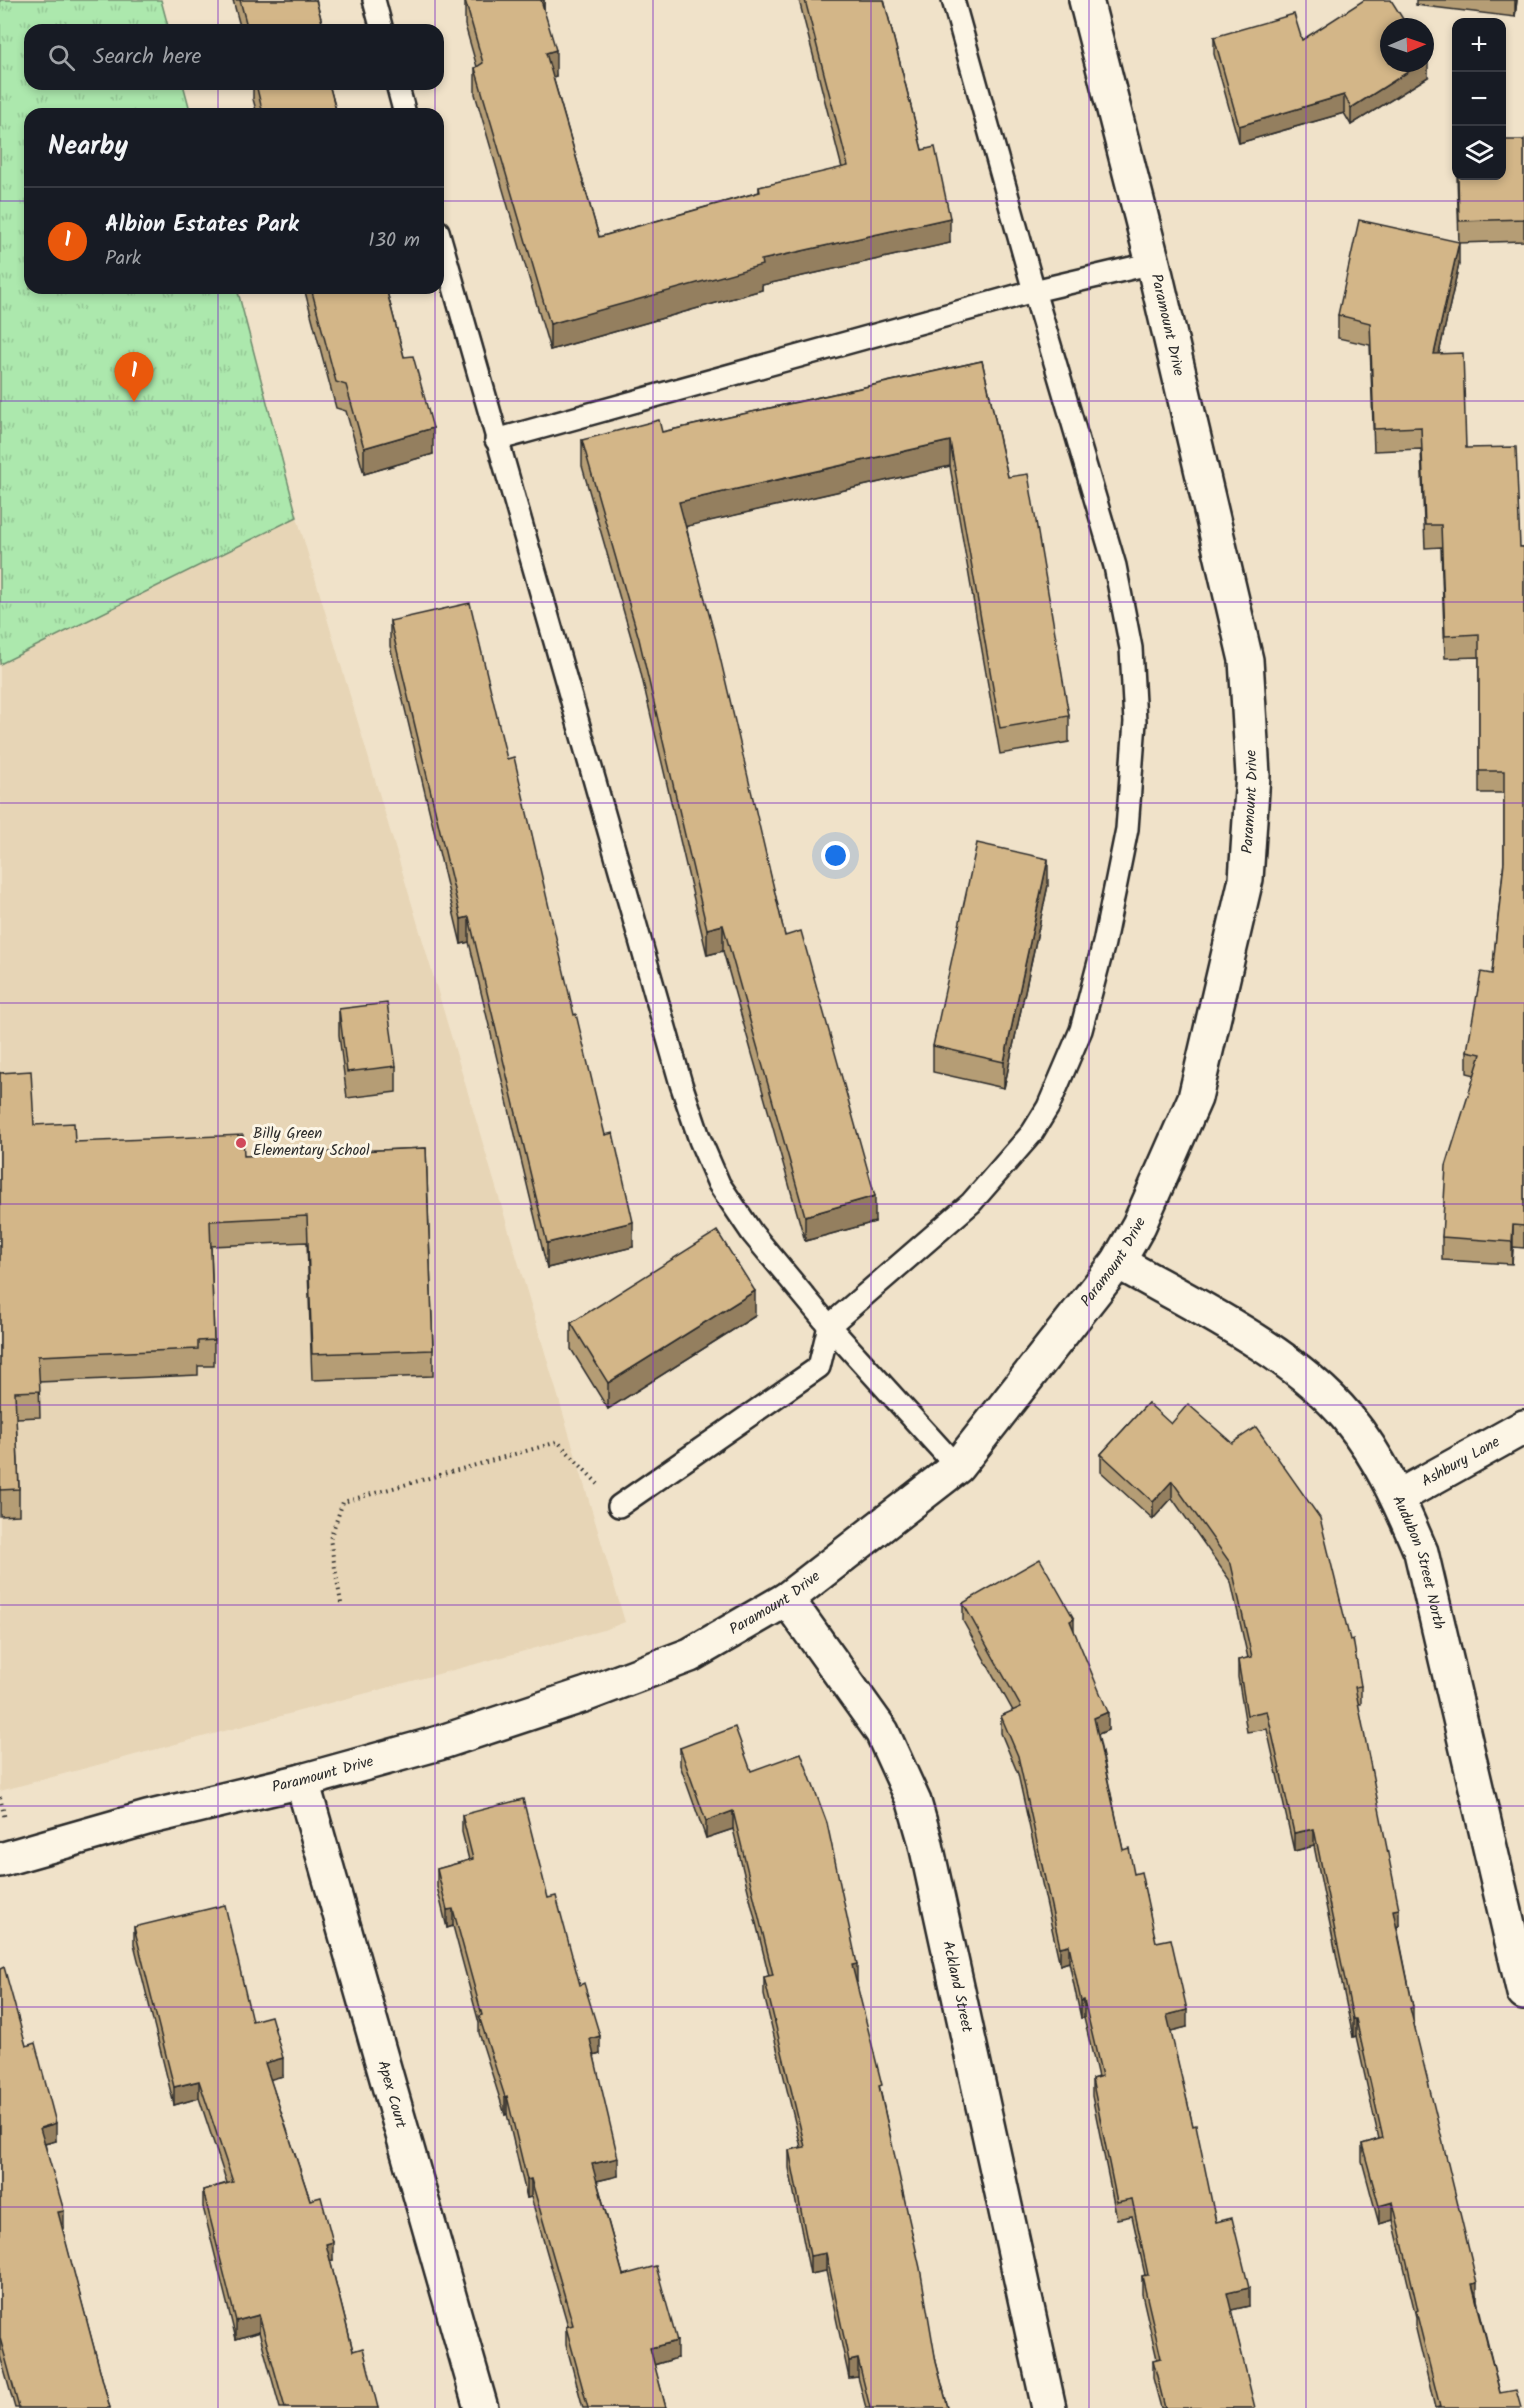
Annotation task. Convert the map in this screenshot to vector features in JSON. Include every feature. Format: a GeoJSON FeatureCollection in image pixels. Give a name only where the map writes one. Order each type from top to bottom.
{"type":"FeatureCollection","features":[{"type":"Feature","properties":{"kind":"street","name":"Paramount Drive"},"geometry":{"type":"LineString","coordinates":[[0,1860],[147,1818],[439,1743],[587,1694],[690,1655],[788,1599],[957,1467],[1036,1370],[1118,1262],[1139,1225],[1195,1098],[1246,879],[1253,775],[1246,660],[1153,263],[1086,0]]}},
{"type":"Feature","properties":{"kind":"street","name":"Audubon Street North"},"geometry":{"type":"LineString","coordinates":[[1118,1262],[1238,1330],[1318,1389],[1346,1416],[1365,1440],[1398,1497],[1421,1552],[1523,1983]]}},
{"type":"Feature","properties":{"kind":"street","name":"Ashbury Lane"},"geometry":{"type":"LineString","coordinates":[[1398,1497],[1524,1427]]}},
{"type":"Feature","properties":{"kind":"street","name":"Ackland Street"},"geometry":{"type":"LineString","coordinates":[[788,1599],[882,1732],[914,1802],[925,1840],[1049,2408]]}},
{"type":"Feature","properties":{"kind":"street","name":"Apex Court"},"geometry":{"type":"LineString","coordinates":[[302,1780],[481,2408]]}},
{"type":"Feature","properties":{"kind":"lane"},"geometry":{"type":"LineString","coordinates":[[374,0],[380,24]]}},
{"type":"Feature","properties":{"kind":"lane"},"geometry":{"type":"LineString","coordinates":[[619,1506],[819,1367],[829,1326],[971,1203],[1038,1124],[1048,1107],[1081,1030],[1104,943],[1126,829],[1135,722],[1131,648],[1115,566],[952,0]]}},
{"type":"Feature","properties":{"kind":"lane"},"geometry":{"type":"LineString","coordinates":[[399,90],[403,108]]}},
{"type":"Feature","properties":{"kind":"lane"},"geometry":{"type":"LineString","coordinates":[[444,253],[681,1084],[700,1140],[719,1184],[752,1233],[829,1326],[957,1467]]}},
{"type":"Feature","properties":{"kind":"lane"},"geometry":{"type":"LineString","coordinates":[[496,440],[1034,291],[1153,263]]}},
{"type":"Feature","properties":{"kind":"path"},"geometry":{"type":"LineString","coordinates":[[342,1604],[330,1539],[343,1502],[558,1442],[619,1506]]}},
{"type":"Feature","properties":{"kind":"shaded area","name":"Billy Green Elementary School"},"geometry":{"type":"Polygon","coordinates":[[[297,517],[625,1622],[607,1629],[0,1791],[0,664],[297,517]]]}},
{"type":"Feature","properties":{"kind":"green space"},"geometry":{"type":"Polygon","coordinates":[[[0,0],[161,0],[167,24],[24,24],[24,90],[185,90],[189,108],[24,108],[24,294],[239,294],[297,517],[0,664],[0,0]]]}},
{"type":"Feature","properties":{"kind":"building"},"geometry":{"type":"Polygon","coordinates":[[[240,0],[316,0],[322,24],[246,24],[240,0]]]}},
{"type":"Feature","properties":{"kind":"building"},"geometry":{"type":"Polygon","coordinates":[[[465,0],[541,0],[556,50],[546,53],[599,237],[760,192],[759,187],[848,166],[805,0],[884,0],[922,150],[935,147],[950,218],[761,260],[762,265],[550,324],[475,68],[483,63],[465,0]]]}},
{"type":"Feature","properties":{"kind":"building"},"geometry":{"type":"Polygon","coordinates":[[[1364,0],[1391,0],[1402,18],[1380,18],[1380,72],[1408,72],[1351,108],[1344,95],[1239,126],[1214,37],[1294,14],[1302,40],[1364,0]]]}},
{"type":"Feature","properties":{"kind":"building"},"geometry":{"type":"Polygon","coordinates":[[[257,90],[331,90],[335,108],[262,108],[257,90]]]}},
{"type":"Feature","properties":{"kind":"building"},"geometry":{"type":"Polygon","coordinates":[[[1506,140],[1524,140],[1524,219],[1459,221],[1458,180],[1506,180],[1506,140]]]}},
{"type":"Feature","properties":{"kind":"building"},"geometry":{"type":"Polygon","coordinates":[[[1359,220],[1459,242],[1434,354],[1463,353],[1466,448],[1516,447],[1520,547],[1524,547],[1524,1226],[1513,1225],[1512,1242],[1442,1237],[1446,1166],[1481,1054],[1467,1051],[1481,972],[1492,974],[1504,862],[1504,771],[1479,771],[1479,634],[1445,636],[1441,525],[1425,525],[1421,427],[1374,429],[1370,323],[1338,315],[1359,220]]]}},
{"type":"Feature","properties":{"kind":"building"},"geometry":{"type":"Polygon","coordinates":[[[313,294],[388,294],[404,357],[413,356],[433,428],[364,448],[346,385],[336,382],[313,294]]]}},
{"type":"Feature","properties":{"kind":"building"},"geometry":{"type":"Polygon","coordinates":[[[982,361],[1008,477],[1028,474],[1069,716],[1000,728],[950,441],[679,502],[716,640],[785,936],[801,931],[875,1196],[805,1216],[723,925],[707,929],[639,639],[582,440],[659,420],[662,432],[982,361]]]}},
{"type":"Feature","properties":{"kind":"building"},"geometry":{"type":"Polygon","coordinates":[[[470,603],[507,759],[514,757],[574,1015],[576,1014],[605,1135],[613,1133],[633,1222],[547,1243],[469,917],[461,919],[390,621],[470,603]]]}},
{"type":"Feature","properties":{"kind":"building"},"geometry":{"type":"Polygon","coordinates":[[[977,843],[1048,859],[1004,1062],[933,1046],[977,843]]]}},
{"type":"Feature","properties":{"kind":"building"},"geometry":{"type":"Polygon","coordinates":[[[387,1003],[396,1066],[347,1072],[339,1009],[387,1003]]]}},
{"type":"Feature","properties":{"kind":"building"},"geometry":{"type":"Polygon","coordinates":[[[31,1071],[34,1125],[74,1123],[75,1142],[243,1135],[244,1156],[426,1148],[433,1350],[312,1354],[307,1216],[210,1221],[214,1340],[198,1341],[198,1349],[38,1356],[40,1391],[15,1392],[19,1489],[0,1490],[0,1073],[31,1071]]]}},
{"type":"Feature","properties":{"kind":"building"},"geometry":{"type":"Polygon","coordinates":[[[717,1231],[755,1291],[608,1383],[571,1323],[717,1231]]]}},
{"type":"Feature","properties":{"kind":"building"},"geometry":{"type":"Polygon","coordinates":[[[1148,1403],[1171,1424],[1188,1404],[1232,1443],[1256,1427],[1320,1518],[1350,1640],[1353,1639],[1361,1686],[1355,1687],[1399,1909],[1393,1910],[1413,2007],[1410,2008],[1477,2283],[1472,2284],[1500,2393],[1516,2390],[1521,2408],[1437,2408],[1440,2407],[1416,2311],[1418,2310],[1393,2202],[1379,2206],[1362,2144],[1383,2138],[1356,2019],[1353,2019],[1314,1829],[1294,1833],[1267,1711],[1247,1715],[1238,1660],[1252,1657],[1231,1564],[1172,1481],[1153,1502],[1101,1454],[1148,1403]]]}},
{"type":"Feature","properties":{"kind":"building"},"geometry":{"type":"Polygon","coordinates":[[[1040,1559],[1074,1619],[1070,1621],[1108,1712],[1094,1718],[1123,1850],[1129,1848],[1134,1874],[1141,1872],[1156,1942],[1171,1939],[1187,2010],[1167,2015],[1193,2126],[1196,2125],[1216,2222],[1232,2218],[1249,2288],[1227,2293],[1255,2408],[1165,2408],[1153,2360],[1161,2358],[1142,2276],[1148,2275],[1132,2199],[1117,2202],[1092,2079],[1102,2076],[1084,2000],[1081,2001],[1069,1945],[1060,1947],[1018,1756],[1001,1716],[1021,1707],[963,1603],[1040,1559]]]}},
{"type":"Feature","properties":{"kind":"building"},"geometry":{"type":"Polygon","coordinates":[[[735,1727],[751,1771],[801,1753],[827,1823],[857,1964],[852,1965],[882,2085],[879,2086],[920,2268],[936,2362],[948,2408],[870,2408],[858,2359],[849,2361],[826,2253],[810,2256],[789,2150],[805,2147],[764,1977],[773,1975],[733,1811],[706,1821],[680,1748],[735,1727]]]}},
{"type":"Feature","properties":{"kind":"building"},"geometry":{"type":"Polygon","coordinates":[[[523,1799],[548,1898],[556,1896],[580,1985],[584,1983],[600,2036],[590,2039],[618,2158],[592,2164],[623,2275],[656,2266],[677,2341],[650,2348],[666,2408],[588,2408],[566,2327],[573,2325],[531,2179],[527,2180],[507,2096],[505,2097],[479,2016],[482,2015],[453,1909],[447,1910],[437,1869],[473,1859],[462,1815],[523,1799]]]}},
{"type":"Feature","properties":{"kind":"building"},"geometry":{"type":"Polygon","coordinates":[[[225,1905],[252,2021],[271,2016],[283,2058],[265,2063],[310,2200],[321,2197],[333,2242],[326,2244],[353,2351],[363,2348],[378,2408],[285,2408],[259,2315],[236,2321],[203,2190],[233,2182],[199,2081],[174,2087],[134,1927],[225,1905]]]}},
{"type":"Feature","properties":{"kind":"building"},"geometry":{"type":"Polygon","coordinates":[[[4,1967],[26,2046],[35,2043],[56,2123],[40,2128],[64,2211],[58,2212],[110,2408],[19,2408],[0,2338],[0,1969],[4,1967]]]}},
{"type":"Feature","properties":{"kind":"place","name":"Albion Estates Park"},"geometry":{"type":"Point","coordinates":[134,402]}},
{"type":"Feature","properties":{"kind":"place","name":"Billy Green Elementary School"},"geometry":{"type":"Point","coordinates":[241,1143]}}]}
